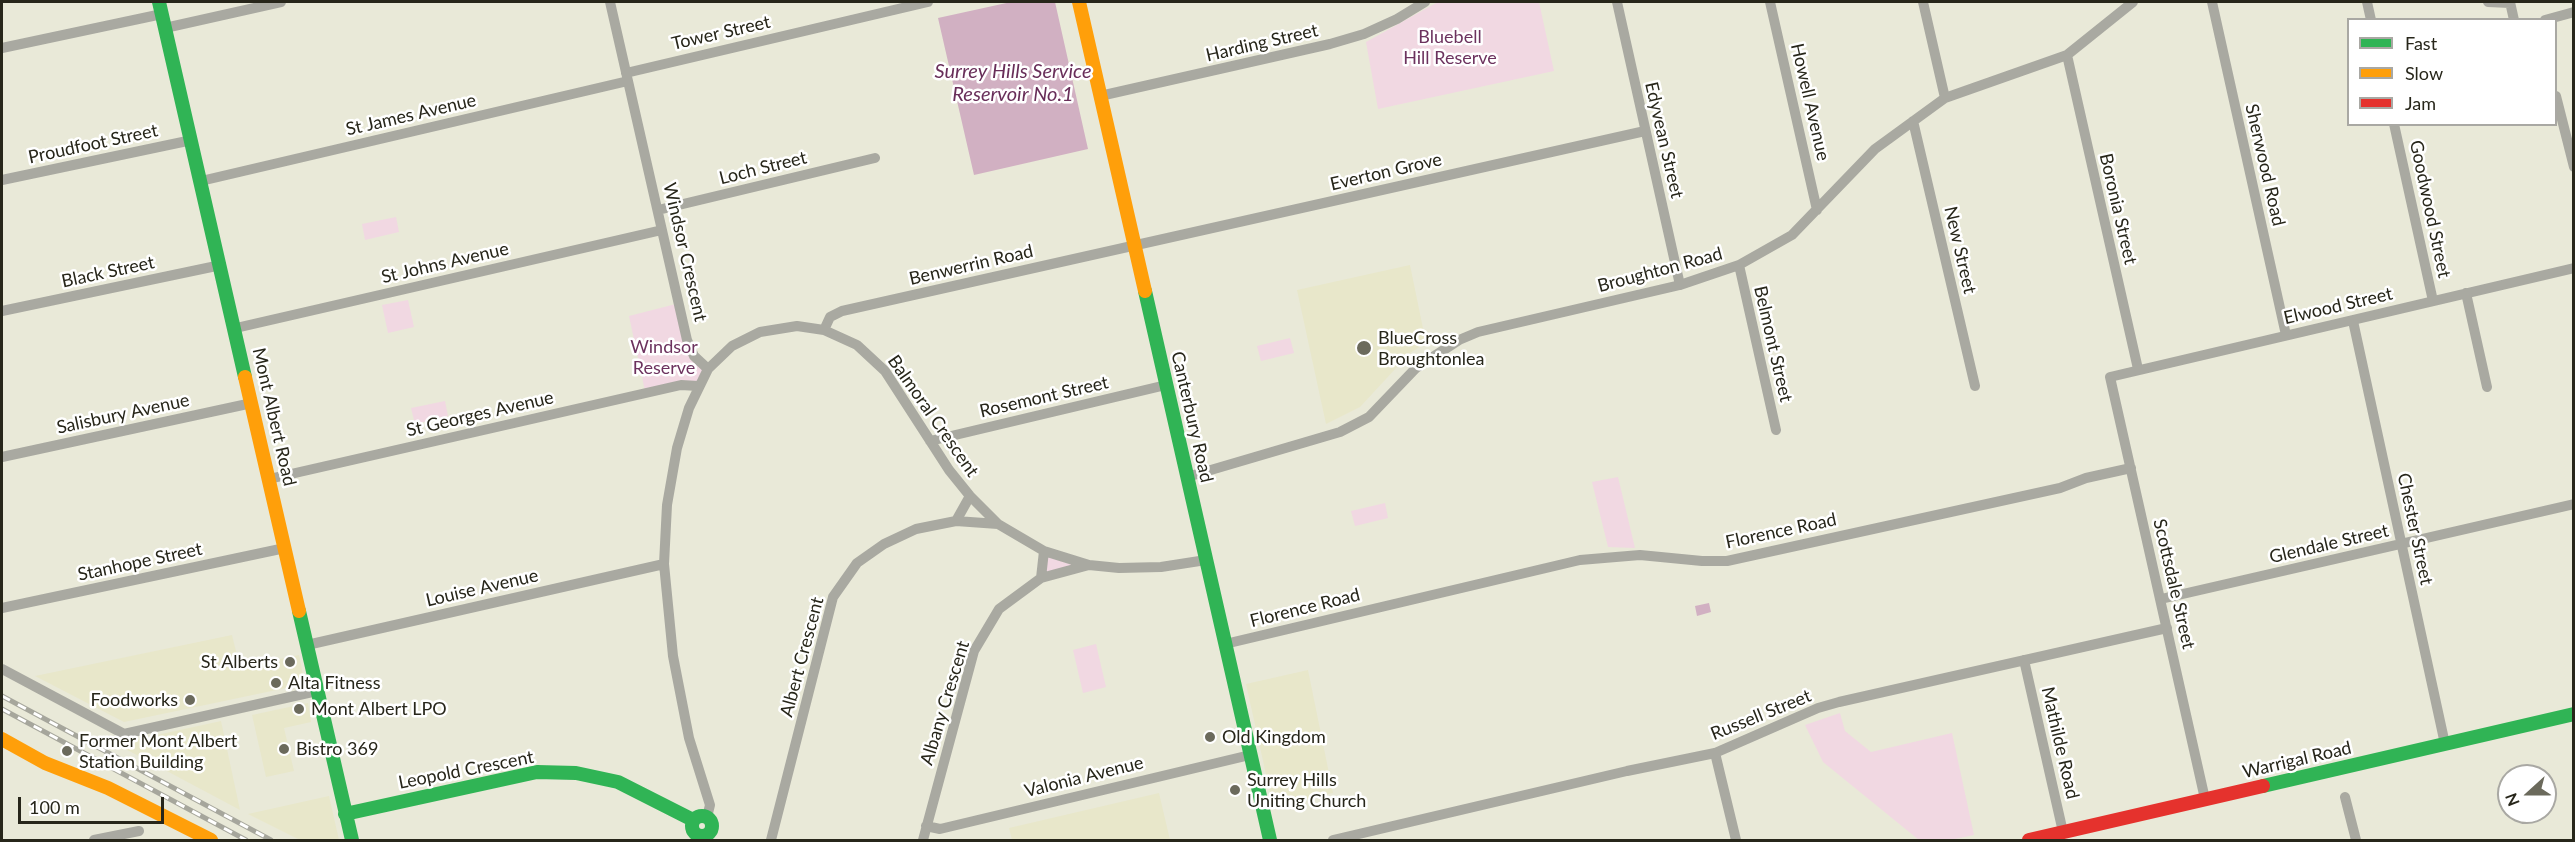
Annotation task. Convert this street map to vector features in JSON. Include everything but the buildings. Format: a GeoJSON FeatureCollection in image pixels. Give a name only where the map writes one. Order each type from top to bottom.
{"type":"FeatureCollection","features":[{"type":"Feature","properties":{"kind":"main road","name":"Canterbury Road"},"geometry":{"type":"LineString","coordinates":[[1079,2],[1270,840]]}},
{"type":"Feature","properties":{"kind":"main road","name":"Mont Albert Road"},"geometry":{"type":"LineString","coordinates":[[160,8],[236,328],[352,840]]}},
{"type":"Feature","properties":{"kind":"main road","name":"Warrigal Road"},"geometry":{"type":"LineString","coordinates":[[2029,840],[2061,835],[2205,799],[2574,714]]}},
{"type":"Feature","properties":{"kind":"main road"},"geometry":{"type":"LineString","coordinates":[[2,739],[45,763],[108,788],[211,840]]}},
{"type":"Feature","properties":{"kind":"main road","name":"Leopold Crescent"},"geometry":{"type":"LineString","coordinates":[[345,814],[500,778],[537,772],[576,773],[618,782],[700,819],[694,831],[699,835],[712,837]]}},
{"type":"Feature","properties":{"kind":"street"},"geometry":{"type":"LineString","coordinates":[[165,28],[281,2]]}},
{"type":"Feature","properties":{"kind":"street","name":"Windsor Crescent"},"geometry":{"type":"LineString","coordinates":[[610,2],[687,340],[694,356],[708,369]]}},
{"type":"Feature","properties":{"kind":"street","name":"Tower Street"},"geometry":{"type":"LineString","coordinates":[[627,77],[928,2]]}},
{"type":"Feature","properties":{"kind":"street","name":"Harding Street"},"geometry":{"type":"LineString","coordinates":[[1100,96],[1330,44],[1364,34],[1397,19],[1425,2]]}},
{"type":"Feature","properties":{"kind":"street","name":"Edyvean Street"},"geometry":{"type":"LineString","coordinates":[[1617,2],[1680,285]]}},
{"type":"Feature","properties":{"kind":"street","name":"Howell Avenue"},"geometry":{"type":"LineString","coordinates":[[1770,2],[1817,210]]}},
{"type":"Feature","properties":{"kind":"street"},"geometry":{"type":"LineString","coordinates":[[1923,2],[1945,98]]}},
{"type":"Feature","properties":{"kind":"street","name":"Broughton Road"},"geometry":{"type":"LineString","coordinates":[[1187,477],[1340,432],[1369,417],[1416,368],[1459,340],[1478,332],[1680,285],[1738,265],[1792,235],[1875,149],[1945,98],[2067,55],[2133,2]]}},
{"type":"Feature","properties":{"kind":"street","name":"Sherwood Road"},"geometry":{"type":"LineString","coordinates":[[2212,2],[2286,335]]}},
{"type":"Feature","properties":{"kind":"street"},"geometry":{"type":"LineString","coordinates":[[2367,2],[2371,18]]}},
{"type":"Feature","properties":{"kind":"street"},"geometry":{"type":"LineString","coordinates":[[2488,2],[2510,2],[2514,18]]}},
{"type":"Feature","properties":{"kind":"street"},"geometry":{"type":"LineString","coordinates":[[2,48],[160,8]]}},
{"type":"Feature","properties":{"kind":"street"},"geometry":{"type":"LineString","coordinates":[[2552,18],[2574,12]]}},
{"type":"Feature","properties":{"kind":"street","name":"Boronia Street"},"geometry":{"type":"LineString","coordinates":[[2067,55],[2138,369]]}},
{"type":"Feature","properties":{"kind":"street","name":"St James Avenue"},"geometry":{"type":"LineString","coordinates":[[201,181],[627,77]]}},
{"type":"Feature","properties":{"kind":"street"},"geometry":{"type":"LineString","coordinates":[[2557,100],[2574,167]]}},
{"type":"Feature","properties":{"kind":"street","name":"New Street"},"geometry":{"type":"LineString","coordinates":[[1913,121],[1975,386]]}},
{"type":"Feature","properties":{"kind":"street","name":"Goodwood Street"},"geometry":{"type":"LineString","coordinates":[[2394,126],[2433,301]]}},
{"type":"Feature","properties":{"kind":"street","name":"Everton Grove"},"geometry":{"type":"LineString","coordinates":[[1134,245],[1645,131]]}},
{"type":"Feature","properties":{"kind":"street","name":"Proudfoot Street"},"geometry":{"type":"LineString","coordinates":[[2,180],[192,140]]}},
{"type":"Feature","properties":{"kind":"street","name":"Loch Street"},"geometry":{"type":"LineString","coordinates":[[658,210],[875,158]]}},
{"type":"Feature","properties":{"kind":"street","name":"St Johns Avenue"},"geometry":{"type":"LineString","coordinates":[[236,328],[662,230]]}},
{"type":"Feature","properties":{"kind":"street","name":"Benwerrin Road"},"geometry":{"type":"LineString","coordinates":[[824,330],[830,317],[842,311],[1134,245]]}},
{"type":"Feature","properties":{"kind":"street","name":"Black Street"},"geometry":{"type":"LineString","coordinates":[[2,311],[221,265]]}},
{"type":"Feature","properties":{"kind":"street","name":"Belmont Street"},"geometry":{"type":"LineString","coordinates":[[1738,265],[1776,430]]}},
{"type":"Feature","properties":{"kind":"street","name":"Elwood Street"},"geometry":{"type":"LineString","coordinates":[[2110,377],[2574,268]]}},
{"type":"Feature","properties":{"kind":"street"},"geometry":{"type":"LineString","coordinates":[[2466,293],[2487,387]]}},
{"type":"Feature","properties":{"kind":"street","name":"Chester Street"},"geometry":{"type":"LineString","coordinates":[[2353,321],[2445,744]]}},
{"type":"Feature","properties":{"kind":"street","name":"Balmoral Crescent"},"geometry":{"type":"LineString","coordinates":[[708,369],[732,345],[760,332],[797,326],[824,330],[857,345],[885,371],[930,441],[970,496],[998,524],[1044,550],[1089,565],[1119,568],[1161,567],[1206,560]]}},
{"type":"Feature","properties":{"kind":"street"},"geometry":{"type":"LineString","coordinates":[[700,819],[710,805],[689,738],[673,656],[664,564],[667,505],[677,448],[698,386],[708,369]]}},
{"type":"Feature","properties":{"kind":"street","name":"Scottsdale Street"},"geometry":{"type":"LineString","coordinates":[[2110,377],[2205,799]]}},
{"type":"Feature","properties":{"kind":"street","name":"St Georges Avenue"},"geometry":{"type":"LineString","coordinates":[[269,479],[681,385],[698,386]]}},
{"type":"Feature","properties":{"kind":"street","name":"Rosemont Street"},"geometry":{"type":"LineString","coordinates":[[930,441],[1166,385]]}},
{"type":"Feature","properties":{"kind":"street","name":"Salisbury Avenue"},"geometry":{"type":"LineString","coordinates":[[2,457],[252,403]]}},
{"type":"Feature","properties":{"kind":"street","name":"Florence Road"},"geometry":{"type":"LineString","coordinates":[[1225,644],[1580,560],[1640,555],[1727,561],[2060,488],[2085,478],[2131,468]]}},
{"type":"Feature","properties":{"kind":"street","name":"Balmoral Crescent"},"geometry":{"type":"LineString","coordinates":[[956,521],[970,496]]}},
{"type":"Feature","properties":{"kind":"street","name":"Glendale Street"},"geometry":{"type":"LineString","coordinates":[[2161,599],[2574,504]]}},
{"type":"Feature","properties":{"kind":"street","name":"Albert Crescent"},"geometry":{"type":"LineString","coordinates":[[771,840],[833,597],[857,563],[884,544],[916,529],[956,521],[998,524]]}},
{"type":"Feature","properties":{"kind":"street","name":"Stanhope Street"},"geometry":{"type":"LineString","coordinates":[[2,608],[285,548]]}},
{"type":"Feature","properties":{"kind":"street"},"geometry":{"type":"LineString","coordinates":[[1041,578],[1044,550]]}},
{"type":"Feature","properties":{"kind":"street","name":"Louise Avenue"},"geometry":{"type":"LineString","coordinates":[[307,645],[664,564]]}},
{"type":"Feature","properties":{"kind":"street","name":"Albany Crescent"},"geometry":{"type":"LineString","coordinates":[[923,840],[974,651],[999,609],[1041,578],[1089,565]]}},
{"type":"Feature","properties":{"kind":"street","name":"Russell Street"},"geometry":{"type":"LineString","coordinates":[[1333,840],[1627,771],[1715,753],[1818,708],[2167,628]]}},
{"type":"Feature","properties":{"kind":"street","name":"Mathilde Road"},"geometry":{"type":"LineString","coordinates":[[2024,660],[2061,835]]}},
{"type":"Feature","properties":{"kind":"street"},"geometry":{"type":"LineString","coordinates":[[2,669],[124,734],[317,691]]}},
{"type":"Feature","properties":{"kind":"street"},"geometry":{"type":"LineString","coordinates":[[1715,753],[1736,840]]}},
{"type":"Feature","properties":{"kind":"street","name":"Valonia Avenue"},"geometry":{"type":"LineString","coordinates":[[926,826],[940,829],[1250,755]]}},
{"type":"Feature","properties":{"kind":"street"},"geometry":{"type":"LineString","coordinates":[[2345,797],[2356,840]]}},
{"type":"Feature","properties":{"kind":"street"},"geometry":{"type":"LineString","coordinates":[[94,840],[139,831]]}},
{"type":"Feature","properties":{"kind":"shaded area","name":"BlueCross Broughtonlea"},"geometry":{"type":"Polygon","coordinates":[[[1410,265],[1426,343],[1410,353],[1360,407],[1326,424],[1297,290],[1410,265]]]}},
{"type":"Feature","properties":{"kind":"shaded area"},"geometry":{"type":"Polygon","coordinates":[[[232,635],[240,667],[299,655],[305,684],[124,722],[35,676],[232,635]]]}},
{"type":"Feature","properties":{"kind":"shaded area"},"geometry":{"type":"Polygon","coordinates":[[[1308,670],[1333,793],[1273,806],[1246,684],[1308,670]]]}},
{"type":"Feature","properties":{"kind":"shaded area"},"geometry":{"type":"Polygon","coordinates":[[[308,703],[311,722],[284,728],[294,771],[266,777],[252,715],[308,703]]]}},
{"type":"Feature","properties":{"kind":"shaded area"},"geometry":{"type":"Polygon","coordinates":[[[221,721],[240,810],[118,745],[120,743],[221,721]]]}},
{"type":"Feature","properties":{"kind":"shaded area"},"geometry":{"type":"Polygon","coordinates":[[[1159,793],[1170,840],[1012,840],[1009,828],[1159,793]]]}},
{"type":"Feature","properties":{"kind":"shaded area"},"geometry":{"type":"Polygon","coordinates":[[[329,796],[339,840],[300,840],[248,814],[329,796]]]}},
{"type":"Feature","properties":{"kind":"green space","name":"Bluebell Hill Reserve"},"geometry":{"type":"Polygon","coordinates":[[[1438,2],[1539,2],[1554,71],[1378,109],[1366,42],[1438,2]]]}},
{"type":"Feature","properties":{"kind":"green space"},"geometry":{"type":"Polygon","coordinates":[[[396,217],[399,232],[365,240],[362,224],[396,217]]]}},
{"type":"Feature","properties":{"kind":"green space"},"geometry":{"type":"Polygon","coordinates":[[[408,300],[414,327],[388,333],[382,305],[408,300]]]}},
{"type":"Feature","properties":{"kind":"green space","name":"Windsor Reserve"},"geometry":{"type":"Polygon","coordinates":[[[676,304],[684,339],[706,369],[696,384],[645,391],[629,316],[676,304]]]}},
{"type":"Feature","properties":{"kind":"green space"},"geometry":{"type":"Polygon","coordinates":[[[1290,338],[1294,353],[1261,361],[1257,346],[1290,338]]]}},
{"type":"Feature","properties":{"kind":"green space"},"geometry":{"type":"Polygon","coordinates":[[[445,401],[448,416],[415,424],[411,408],[445,401]]]}},
{"type":"Feature","properties":{"kind":"green space"},"geometry":{"type":"Polygon","coordinates":[[[1618,477],[1635,548],[1608,547],[1592,482],[1618,477]]]}},
{"type":"Feature","properties":{"kind":"green space"},"geometry":{"type":"Polygon","coordinates":[[[1385,503],[1388,518],[1355,526],[1351,511],[1385,503]]]}},
{"type":"Feature","properties":{"kind":"green space"},"geometry":{"type":"Polygon","coordinates":[[[1047,556],[1073,565],[1045,573],[1047,556]]]}},
{"type":"Feature","properties":{"kind":"green space"},"geometry":{"type":"Polygon","coordinates":[[[1096,644],[1106,687],[1083,693],[1073,650],[1096,644]]]}},
{"type":"Feature","properties":{"kind":"green space"},"geometry":{"type":"Polygon","coordinates":[[[1840,713],[1845,731],[1871,752],[1952,733],[1974,835],[1950,840],[1919,840],[1823,762],[1805,725],[1840,713]]]}},
{"type":"Feature","properties":{"kind":"water","name":"Surrey Hills Service Reservoir No.1"},"geometry":{"type":"Polygon","coordinates":[[[1011,2],[1055,2],[1088,149],[974,175],[938,18],[1011,2]]]}},
{"type":"Feature","properties":{"kind":"water"},"geometry":{"type":"Polygon","coordinates":[[[1709,603],[1711,612],[1697,616],[1695,606],[1709,603]]]}},
{"type":"Feature","properties":{"kind":"railway"},"geometry":{"type":"LineString","coordinates":[[2,696],[271,840]]}},
{"type":"Feature","properties":{"kind":"railway"},"geometry":{"type":"LineString","coordinates":[[2,709],[246,840]]}},
{"type":"Feature","properties":{"kind":"traffic: fast"},"geometry":{"type":"LineString","coordinates":[[159,2],[245,377]]}},
{"type":"Feature","properties":{"kind":"traffic: fast"},"geometry":{"type":"LineString","coordinates":[[1145,291],[1270,840]]}},
{"type":"Feature","properties":{"kind":"traffic: fast"},"geometry":{"type":"LineString","coordinates":[[299,611],[352,840]]}},
{"type":"Feature","properties":{"kind":"traffic: fast"},"geometry":{"type":"LineString","coordinates":[[2263,786],[2574,714]]}},
{"type":"Feature","properties":{"kind":"traffic: fast"},"geometry":{"type":"LineString","coordinates":[[345,814],[537,772],[576,773],[618,782],[693,820]]}},
{"type":"Feature","properties":{"kind":"traffic: fast"},"geometry":{"type":"LineString","coordinates":[[702,816],[709,819],[712,826],[709,833],[702,836],[695,833],[692,826],[695,819],[702,816]]}},
{"type":"Feature","properties":{"kind":"traffic: slow"},"geometry":{"type":"LineString","coordinates":[[1079,2],[1145,291]]}},
{"type":"Feature","properties":{"kind":"traffic: slow"},"geometry":{"type":"LineString","coordinates":[[245,377],[299,611]]}},
{"type":"Feature","properties":{"kind":"traffic: slow"},"geometry":{"type":"LineString","coordinates":[[2,739],[45,763],[108,788],[211,840]]}},
{"type":"Feature","properties":{"kind":"traffic: jam"},"geometry":{"type":"LineString","coordinates":[[2029,840],[2263,786]]}},
{"type":"Feature","properties":{"kind":"place","name":"BlueCross Broughtonlea"},"geometry":{"type":"Point","coordinates":[1364,348]}},
{"type":"Feature","properties":{"kind":"place","name":"St Alberts"},"geometry":{"type":"Point","coordinates":[290,662]}},
{"type":"Feature","properties":{"kind":"place","name":"Alta Fitness"},"geometry":{"type":"Point","coordinates":[276,683]}},
{"type":"Feature","properties":{"kind":"place","name":"Foodworks"},"geometry":{"type":"Point","coordinates":[190,700]}},
{"type":"Feature","properties":{"kind":"place","name":"Mont Albert LPO"},"geometry":{"type":"Point","coordinates":[299,709]}},
{"type":"Feature","properties":{"kind":"place","name":"Old Kingdom"},"geometry":{"type":"Point","coordinates":[1210,737]}},
{"type":"Feature","properties":{"kind":"place","name":"Bistro 369"},"geometry":{"type":"Point","coordinates":[284,749]}},
{"type":"Feature","properties":{"kind":"place","name":"Former Mont Albert Station Building"},"geometry":{"type":"Point","coordinates":[67,751]}},
{"type":"Feature","properties":{"kind":"place","name":"Surrey Hills Uniting Church"},"geometry":{"type":"Point","coordinates":[1235,790]}}]}
